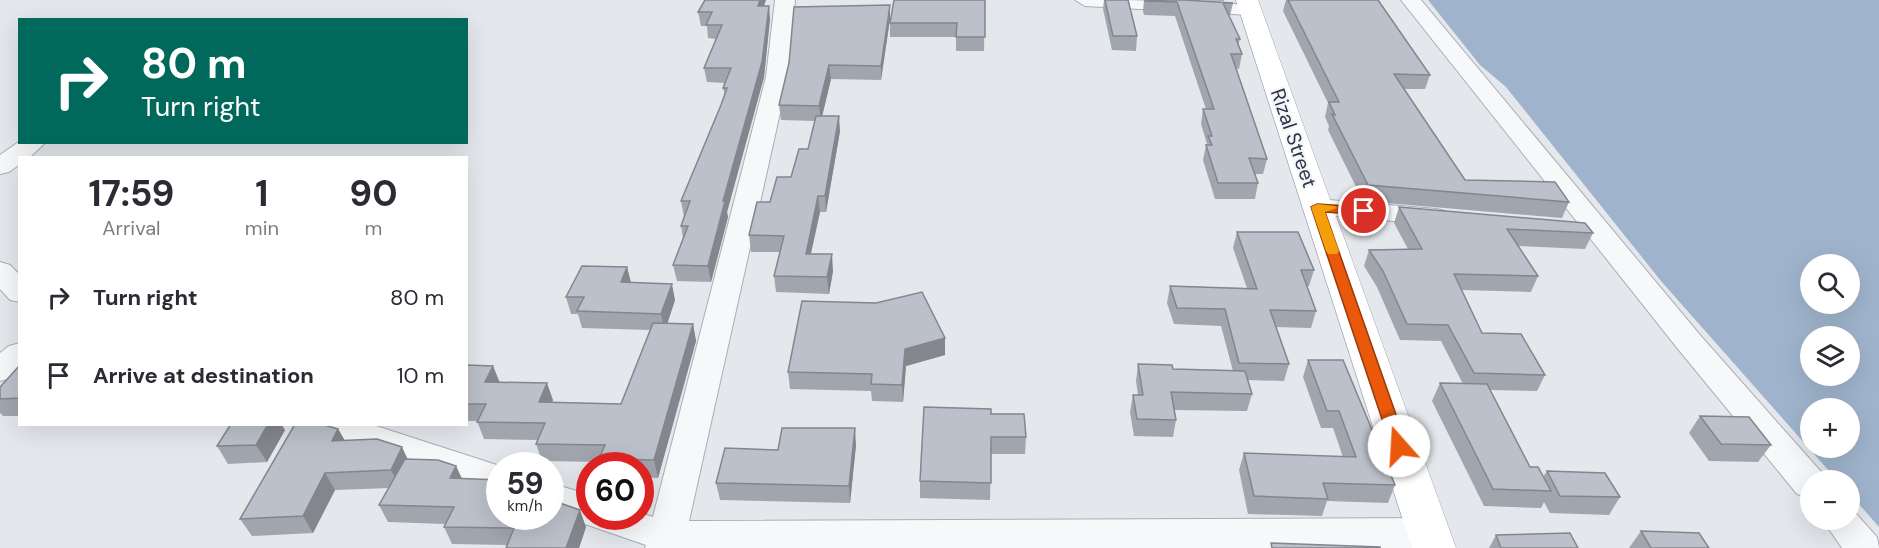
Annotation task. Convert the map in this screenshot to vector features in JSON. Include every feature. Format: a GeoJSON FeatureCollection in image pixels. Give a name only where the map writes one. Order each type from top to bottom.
{"type":"FeatureCollection","features":[{"type":"Feature","properties":{"kind":"main road","name":"Rizal Street"},"geometry":{"type":"LineString","coordinates":[[1248,5],[1432,540]]}},
{"type":"Feature","properties":{"kind":"street"},"geometry":{"type":"LineString","coordinates":[[666,543],[777,77],[785,0]]}},
{"type":"Feature","properties":{"kind":"street"},"geometry":{"type":"LineString","coordinates":[[1085,0],[1248,5]]}},
{"type":"Feature","properties":{"kind":"street"},"geometry":{"type":"LineString","coordinates":[[1411,0],[1599,231],[1800,472]]}},
{"type":"Feature","properties":{"kind":"street"},"geometry":{"type":"LineString","coordinates":[[0,167],[31,144]]}},
{"type":"Feature","properties":{"kind":"street"},"geometry":{"type":"LineString","coordinates":[[1317,207],[1458,219]]}},
{"type":"Feature","properties":{"kind":"street"},"geometry":{"type":"LineString","coordinates":[[1564,228],[1599,231]]}},
{"type":"Feature","properties":{"kind":"street"},"geometry":{"type":"LineString","coordinates":[[0,271],[18,291]]}},
{"type":"Feature","properties":{"kind":"street"},"geometry":{"type":"LineString","coordinates":[[0,370],[18,356]]}},
{"type":"Feature","properties":{"kind":"street"},"geometry":{"type":"LineString","coordinates":[[327,426],[403,446],[486,475]]}},
{"type":"Feature","properties":{"kind":"street"},"geometry":{"type":"LineString","coordinates":[[637,530],[666,543],[1432,540]]}},
{"type":"Feature","properties":{"kind":"street"},"geometry":{"type":"LineString","coordinates":[[1849,530],[1864,548]]}},
{"type":"Feature","properties":{"kind":"water"},"geometry":{"type":"Polygon","coordinates":[[[1428,0],[1879,0],[1879,527],[1860,505],[1860,470],[1828,470],[1818,458],[1860,458],[1860,398],[1800,398],[1800,438],[1661,281],[1506,87],[1480,65],[1428,0]]]}},
{"type":"Feature","properties":{"kind":"building"},"geometry":{"type":"Polygon","coordinates":[[[705,0],[760,0],[758,6],[769,6],[762,62],[723,201],[725,201],[708,266],[673,265],[688,226],[681,226],[690,201],[681,201],[721,105],[727,88],[723,88],[731,68],[704,68],[722,25],[706,25],[712,12],[698,12],[705,0]]]}},
{"type":"Feature","properties":{"kind":"building"},"geometry":{"type":"Polygon","coordinates":[[[894,0],[985,0],[985,37],[956,37],[957,23],[890,23],[894,0]]]}},
{"type":"Feature","properties":{"kind":"building"},"geometry":{"type":"Polygon","coordinates":[[[1105,0],[1128,0],[1137,36],[1113,36],[1105,0]]]}},
{"type":"Feature","properties":{"kind":"building"},"geometry":{"type":"Polygon","coordinates":[[[1145,0],[1233,3],[1223,3],[1240,39],[1236,39],[1242,54],[1231,54],[1267,159],[1249,158],[1258,183],[1218,183],[1206,145],[1212,145],[1208,136],[1212,136],[1203,109],[1214,109],[1177,2],[1145,0]]]}},
{"type":"Feature","properties":{"kind":"building"},"geometry":{"type":"Polygon","coordinates":[[[1288,0],[1378,0],[1430,75],[1394,74],[1465,180],[1555,182],[1569,202],[1368,185],[1332,114],[1335,115],[1329,102],[1339,102],[1288,0]]]}},
{"type":"Feature","properties":{"kind":"building"},"geometry":{"type":"Polygon","coordinates":[[[890,5],[881,66],[829,65],[819,106],[779,105],[789,63],[794,7],[890,5]]]}},
{"type":"Feature","properties":{"kind":"building"},"geometry":{"type":"Polygon","coordinates":[[[816,116],[839,116],[825,196],[818,196],[806,254],[832,254],[827,277],[774,276],[784,236],[749,235],[757,202],[770,202],[777,177],[791,177],[799,149],[808,149],[816,116]]]}},
{"type":"Feature","properties":{"kind":"building"},"geometry":{"type":"Polygon","coordinates":[[[1399,207],[1585,223],[1593,233],[1507,229],[1538,276],[1454,274],[1482,333],[1521,334],[1545,375],[1474,373],[1448,325],[1407,324],[1383,271],[1369,250],[1422,249],[1399,207]]]}},
{"type":"Feature","properties":{"kind":"building"},"geometry":{"type":"Polygon","coordinates":[[[1237,232],[1298,232],[1314,270],[1301,270],[1316,311],[1270,310],[1289,364],[1239,363],[1225,309],[1177,308],[1170,286],[1257,289],[1237,232]]]}},
{"type":"Feature","properties":{"kind":"building"},"geometry":{"type":"Polygon","coordinates":[[[582,266],[627,267],[621,282],[672,284],[661,314],[577,311],[584,297],[566,297],[582,266]]]}},
{"type":"Feature","properties":{"kind":"building"},"geometry":{"type":"Polygon","coordinates":[[[922,292],[945,338],[905,349],[902,385],[871,384],[872,374],[788,372],[802,301],[876,303],[922,292]]]}},
{"type":"Feature","properties":{"kind":"building"},"geometry":{"type":"Polygon","coordinates":[[[653,323],[693,324],[654,460],[654,452],[602,452],[605,445],[536,444],[545,423],[477,422],[486,404],[468,404],[468,365],[493,366],[485,382],[547,383],[539,402],[621,404],[653,323]]]}},
{"type":"Feature","properties":{"kind":"building"},"geometry":{"type":"Polygon","coordinates":[[[1308,360],[1343,360],[1395,485],[1323,483],[1328,499],[1254,496],[1244,453],[1356,457],[1339,411],[1327,411],[1308,360]]]}},
{"type":"Feature","properties":{"kind":"building"},"geometry":{"type":"Polygon","coordinates":[[[1138,364],[1172,365],[1173,369],[1245,371],[1252,394],[1171,392],[1176,420],[1137,419],[1133,395],[1143,395],[1138,364]]]}},
{"type":"Feature","properties":{"kind":"building"},"geometry":{"type":"Polygon","coordinates":[[[18,367],[18,398],[0,399],[0,387],[18,367]]]}},
{"type":"Feature","properties":{"kind":"building"},"geometry":{"type":"Polygon","coordinates":[[[1440,383],[1487,384],[1530,467],[1538,467],[1551,491],[1493,489],[1440,383]]]}},
{"type":"Feature","properties":{"kind":"building"},"geometry":{"type":"Polygon","coordinates":[[[924,407],[991,409],[991,414],[1024,414],[1026,437],[991,437],[991,483],[920,481],[924,407]]]}},
{"type":"Feature","properties":{"kind":"building"},"geometry":{"type":"Polygon","coordinates":[[[1700,416],[1749,417],[1771,445],[1721,444],[1700,416]]]}},
{"type":"Feature","properties":{"kind":"building"},"geometry":{"type":"Polygon","coordinates":[[[230,426],[267,426],[256,445],[217,446],[230,426]]]}},
{"type":"Feature","properties":{"kind":"building"},"geometry":{"type":"Polygon","coordinates":[[[294,426],[328,426],[338,429],[332,441],[377,439],[402,447],[391,470],[325,473],[303,516],[240,519],[294,426]]]}},
{"type":"Feature","properties":{"kind":"building"},"geometry":{"type":"Polygon","coordinates":[[[782,428],[855,428],[849,486],[716,483],[725,448],[778,450],[782,428]]]}},
{"type":"Feature","properties":{"kind":"building"},"geometry":{"type":"Polygon","coordinates":[[[405,459],[438,460],[456,466],[450,478],[486,479],[486,528],[444,527],[454,507],[379,505],[405,459]]]}},
{"type":"Feature","properties":{"kind":"building"},"geometry":{"type":"Polygon","coordinates":[[[1547,471],[1605,473],[1620,497],[1560,496],[1547,471]]]}},
{"type":"Feature","properties":{"kind":"building"},"geometry":{"type":"Polygon","coordinates":[[[564,504],[576,509],[576,521],[566,548],[506,548],[513,530],[564,530],[564,504]]]}},
{"type":"Feature","properties":{"kind":"building"},"geometry":{"type":"Polygon","coordinates":[[[1641,531],[1699,533],[1709,548],[1651,548],[1641,531]]]}},
{"type":"Feature","properties":{"kind":"building"},"geometry":{"type":"Polygon","coordinates":[[[1570,533],[1578,548],[1501,548],[1496,535],[1570,533]]]}},
{"type":"Feature","properties":{"kind":"building"},"geometry":{"type":"Polygon","coordinates":[[[1271,543],[1380,547],[1380,548],[1272,548],[1271,543]]]}},
{"type":"Feature","properties":{"kind":"slow traffic"},"geometry":{"type":"LineString","coordinates":[[1331,208],[1317,207],[1333,251]]}},
{"type":"Feature","properties":{"kind":"route"},"geometry":{"type":"LineString","coordinates":[[1364,211],[1317,207],[1399,446]]}}]}
